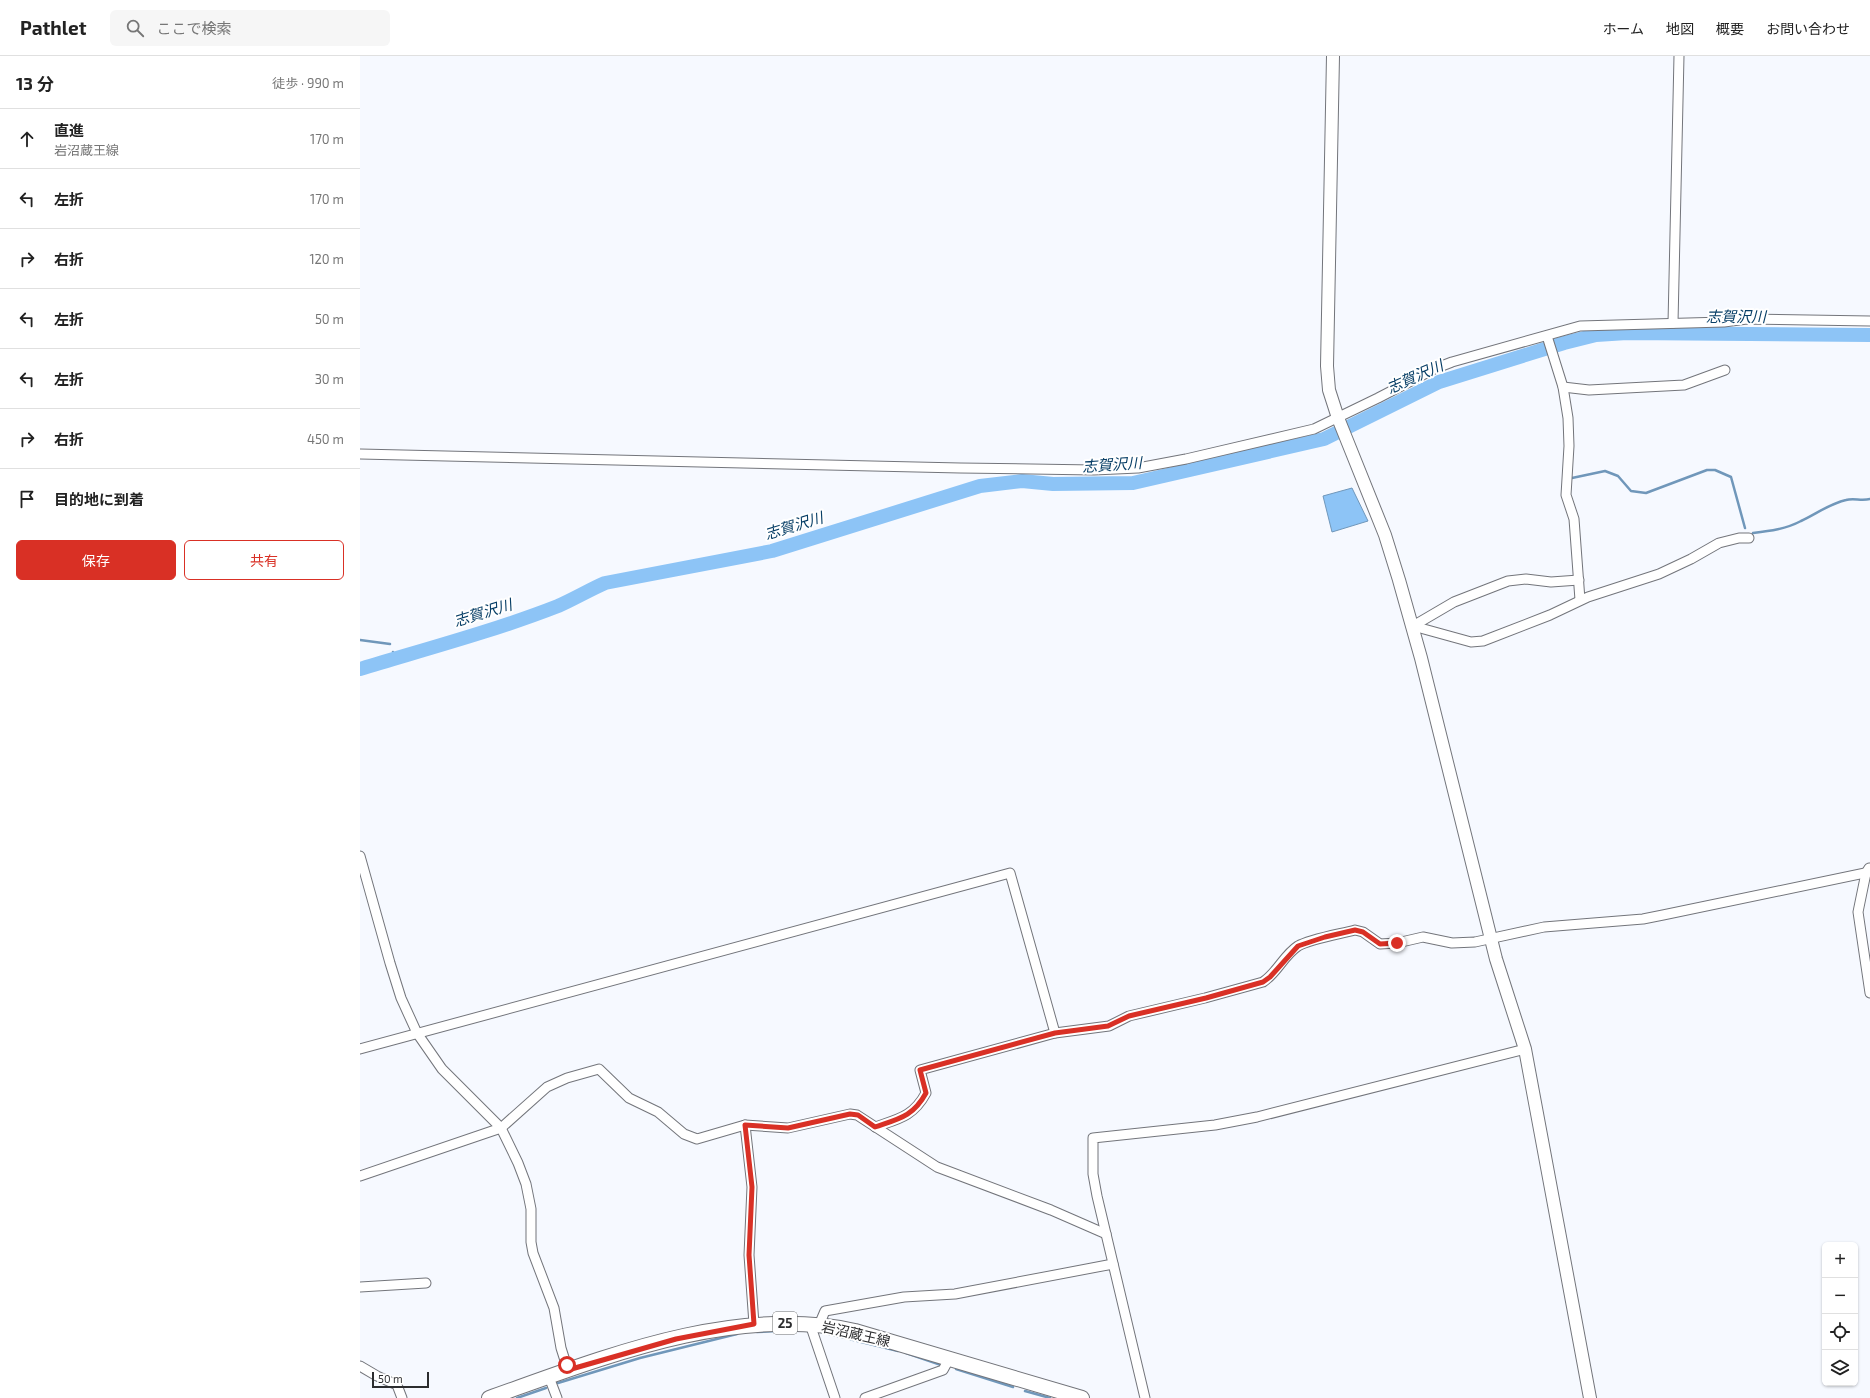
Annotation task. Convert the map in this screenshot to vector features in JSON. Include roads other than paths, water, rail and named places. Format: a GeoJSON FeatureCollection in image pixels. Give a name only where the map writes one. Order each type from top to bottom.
{"type":"FeatureCollection","features":[{"type":"Feature","properties":{"kind":"main road","name":"岩沼蔵王線"},"geometry":{"type":"LineString","coordinates":[[489,1398],[568,1370],[676,1339],[754,1324],[814,1324],[855,1331],[1082,1398]]}},
{"type":"Feature","properties":{"kind":"street"},"geometry":{"type":"LineString","coordinates":[[1332,56],[1326,366],[1329,390],[1339,420],[1385,535],[1413,626],[1491,940],[1525,1049],[1590,1398]]}},
{"type":"Feature","properties":{"kind":"street"},"geometry":{"type":"LineString","coordinates":[[1673,323],[1679,56]]}},
{"type":"Feature","properties":{"kind":"street"},"geometry":{"type":"LineString","coordinates":[[360,454],[960,468],[1094,470],[1138,468],[1186,459],[1307,430],[1339,420],[1434,369],[1466,356],[1547,336],[1580,326],[1724,322],[1747,319],[1870,321]]}},
{"type":"Feature","properties":{"kind":"street"},"geometry":{"type":"LineString","coordinates":[[1547,336],[1563,387],[1568,418],[1569,439],[1566,495],[1574,519],[1580,600]]}},
{"type":"Feature","properties":{"kind":"street"},"geometry":{"type":"LineString","coordinates":[[1563,387],[1589,390],[1684,385],[1725,370]]}},
{"type":"Feature","properties":{"kind":"street"},"geometry":{"type":"LineString","coordinates":[[1413,626],[1471,642],[1483,641],[1550,615],[1580,600],[1659,574],[1691,560],[1719,543],[1739,538],[1749,538]]}},
{"type":"Feature","properties":{"kind":"street"},"geometry":{"type":"LineString","coordinates":[[1413,626],[1460,600],[1508,581],[1526,579],[1551,582],[1579,580]]}},
{"type":"Feature","properties":{"kind":"street"},"geometry":{"type":"LineString","coordinates":[[360,856],[401,998],[417,1033],[442,1068],[501,1128],[526,1184],[531,1209],[531,1242],[533,1252],[554,1308],[561,1348],[568,1370]]}},
{"type":"Feature","properties":{"kind":"street"},"geometry":{"type":"LineString","coordinates":[[875,1127],[906,1116],[921,1102],[926,1093],[920,1070],[1055,1033],[1108,1026],[1129,1016],[1206,998],[1263,982],[1270,977],[1298,946],[1355,930],[1363,932],[1380,944],[1397,943],[1424,937],[1452,943],[1491,940],[1544,927],[1643,919],[1869,871],[1858,912],[1870,993]]}},
{"type":"Feature","properties":{"kind":"street"},"geometry":{"type":"LineString","coordinates":[[360,1049],[1010,873],[1055,1033]]}},
{"type":"Feature","properties":{"kind":"street"},"geometry":{"type":"LineString","coordinates":[[1145,1398],[1093,1174],[1093,1138],[1215,1125],[1258,1117],[1525,1049]]}},
{"type":"Feature","properties":{"kind":"street"},"geometry":{"type":"LineString","coordinates":[[360,1176],[501,1128],[547,1087],[559,1081],[599,1069],[609,1077],[623,1093],[658,1112],[689,1138],[705,1138],[745,1125],[788,1128],[850,1114],[858,1115],[937,1167],[1051,1210],[1106,1234]]}},
{"type":"Feature","properties":{"kind":"street"},"geometry":{"type":"LineString","coordinates":[[745,1125],[752,1187],[749,1255],[754,1324]]}},
{"type":"Feature","properties":{"kind":"street"},"geometry":{"type":"LineString","coordinates":[[835,1398],[814,1324],[825,1311],[904,1297],[955,1294],[1113,1264]]}},
{"type":"Feature","properties":{"kind":"street"},"geometry":{"type":"LineString","coordinates":[[360,1287],[426,1283]]}},
{"type":"Feature","properties":{"kind":"street"},"geometry":{"type":"LineString","coordinates":[[865,1398],[944,1370],[949,1358]]}},
{"type":"Feature","properties":{"kind":"street"},"geometry":{"type":"LineString","coordinates":[[360,1366],[376,1376],[397,1385],[402,1398]]}},
{"type":"Feature","properties":{"kind":"street"},"geometry":{"type":"LineString","coordinates":[[549,1377],[557,1398]]}},
{"type":"Feature","properties":{"kind":"water"},"geometry":{"type":"Polygon","coordinates":[[[1352,488],[1368,521],[1332,532],[1323,496],[1352,488]]]}},
{"type":"Feature","properties":{"kind":"waterway","name":"志賀沢川"},"geometry":{"type":"LineString","coordinates":[[360,669],[509,624],[558,606],[605,583],[772,551],[980,486],[1022,481],[1053,484],[1133,483],[1324,439],[1439,382],[1564,343],[1596,335],[1627,333],[1870,335]]}},
{"type":"Feature","properties":{"kind":"waterway"},"geometry":{"type":"LineString","coordinates":[[1572,478],[1605,471],[1618,476],[1631,491],[1646,493],[1707,470],[1715,470],[1731,477],[1745,528]]}},
{"type":"Feature","properties":{"kind":"waterway"},"geometry":{"type":"LineString","coordinates":[[1753,533],[1790,526],[1828,507],[1849,499],[1870,499]]}},
{"type":"Feature","properties":{"kind":"waterway"},"geometry":{"type":"LineString","coordinates":[[360,640],[390,644]]}},
{"type":"Feature","properties":{"kind":"waterway","name":"志賀沢川"},"geometry":{"type":"LineString","coordinates":[[393,652],[395,658]]}},
{"type":"Feature","properties":{"kind":"waterway"},"geometry":{"type":"LineString","coordinates":[[757,1332],[776,1331]]}},
{"type":"Feature","properties":{"kind":"waterway"},"geometry":{"type":"LineString","coordinates":[[558,1383],[640,1358],[737,1334]]}},
{"type":"Feature","properties":{"kind":"waterway"},"geometry":{"type":"LineString","coordinates":[[829,1334],[898,1351]]}},
{"type":"Feature","properties":{"kind":"waterway"},"geometry":{"type":"LineString","coordinates":[[906,1353],[941,1365]]}},
{"type":"Feature","properties":{"kind":"waterway"},"geometry":{"type":"LineString","coordinates":[[956,1369],[1013,1387]]}},
{"type":"Feature","properties":{"kind":"waterway"},"geometry":{"type":"LineString","coordinates":[[517,1398],[546,1388]]}},
{"type":"Feature","properties":{"kind":"waterway"},"geometry":{"type":"LineString","coordinates":[[1025,1391],[1050,1398]]}}]}
